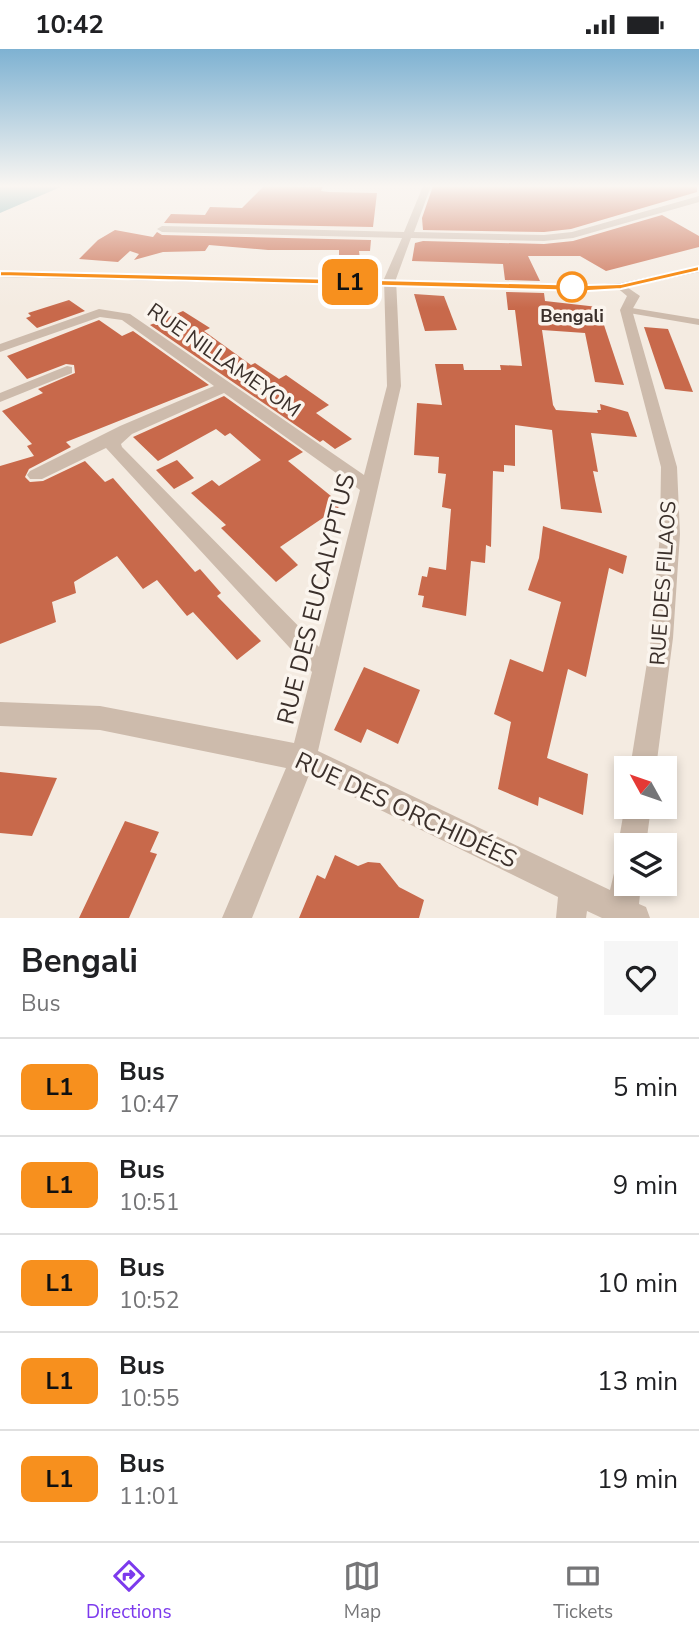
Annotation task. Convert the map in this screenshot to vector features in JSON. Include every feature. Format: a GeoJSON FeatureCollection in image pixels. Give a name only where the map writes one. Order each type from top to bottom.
{"type":"FeatureCollection","features":[{"type":"Feature","properties":{"kind":"main road"},"geometry":{"type":"LineString","coordinates":[[0,274],[621,286],[699,269]]}},
{"type":"Feature","properties":{"kind":"street"},"geometry":{"type":"LineString","coordinates":[[389,282],[410,227]]}},
{"type":"Feature","properties":{"kind":"street"},"geometry":{"type":"LineString","coordinates":[[162,229],[560,237],[598,227]]}},
{"type":"Feature","properties":{"kind":"street","name":"RUE DES EUCALYPTUS"},"geometry":{"type":"LineString","coordinates":[[237,918],[303,758],[371,489],[394,386],[389,282]]}},
{"type":"Feature","properties":{"kind":"street","name":"RUE DES FILAOS"},"geometry":{"type":"LineString","coordinates":[[621,286],[634,296],[628,302],[626,310],[669,467],[670,534],[662,638],[645,756]]}},
{"type":"Feature","properties":{"kind":"street","name":"RUE NILLAMEYOM"},"geometry":{"type":"LineString","coordinates":[[0,348],[81,317],[115,313],[126,317],[371,489]]}},
{"type":"Feature","properties":{"kind":"street"},"geometry":{"type":"LineString","coordinates":[[0,398],[67,370]]}},
{"type":"Feature","properties":{"kind":"street"},"geometry":{"type":"LineString","coordinates":[[36,475],[224,387]]}},
{"type":"Feature","properties":{"kind":"street"},"geometry":{"type":"LineString","coordinates":[[117,436],[113,443],[114,449],[324,668]]}},
{"type":"Feature","properties":{"kind":"street","name":"RUE DES ORCHIDÉES"},"geometry":{"type":"LineString","coordinates":[[0,714],[100,718],[303,758],[629,915]]}},
{"type":"Feature","properties":{"kind":"street"},"geometry":{"type":"LineString","coordinates":[[572,918],[574,887]]}},
{"type":"Feature","properties":{"kind":"street"},"geometry":{"type":"LineString","coordinates":[[627,896],[629,915]]}},
{"type":"Feature","properties":{"kind":"lane"},"geometry":{"type":"LineString","coordinates":[[626,310],[699,322]]}},
{"type":"Feature","properties":{"kind":"building"},"geometry":{"type":"Polygon","coordinates":[[[423,227],[579,227],[544,232],[423,230],[423,227]]]}},
{"type":"Feature","properties":{"kind":"building"},"geometry":{"type":"Polygon","coordinates":[[[622,227],[682,227],[699,236],[699,247],[606,271],[580,256],[528,256],[540,281],[505,280],[503,264],[412,261],[415,243],[423,241],[544,244],[573,241],[622,227]]]}},
{"type":"Feature","properties":{"kind":"building"},"geometry":{"type":"Polygon","coordinates":[[[115,230],[153,237],[157,232],[162,235],[371,240],[370,251],[359,251],[360,259],[339,259],[339,250],[268,250],[209,245],[205,251],[163,252],[134,260],[139,254],[130,251],[118,262],[79,259],[98,240],[115,230]]]}},
{"type":"Feature","properties":{"kind":"building"},"geometry":{"type":"Polygon","coordinates":[[[506,292],[544,293],[545,301],[598,307],[624,385],[595,382],[585,333],[542,330],[553,405],[556,410],[598,413],[597,410],[601,410],[600,404],[628,412],[637,437],[591,433],[598,472],[593,471],[602,513],[561,509],[552,430],[515,425],[515,466],[504,465],[504,472],[493,471],[491,547],[486,545],[485,563],[471,561],[466,616],[422,607],[424,596],[418,595],[422,576],[427,577],[429,567],[446,570],[451,509],[442,507],[446,474],[438,473],[439,457],[414,455],[417,403],[442,405],[435,364],[463,364],[464,370],[501,370],[500,365],[522,366],[515,310],[508,310],[506,292]]]}},
{"type":"Feature","properties":{"kind":"building"},"geometry":{"type":"Polygon","coordinates":[[[414,294],[444,296],[457,330],[425,331],[414,294]]]}},
{"type":"Feature","properties":{"kind":"building"},"geometry":{"type":"Polygon","coordinates":[[[69,300],[85,311],[37,328],[26,318],[31,316],[28,313],[69,300]]]}},
{"type":"Feature","properties":{"kind":"building"},"geometry":{"type":"Polygon","coordinates":[[[183,311],[210,328],[204,331],[251,365],[255,363],[279,379],[286,375],[329,405],[316,413],[352,439],[335,449],[323,440],[320,442],[150,325],[183,311]]]}},
{"type":"Feature","properties":{"kind":"building"},"geometry":{"type":"Polygon","coordinates":[[[99,320],[122,336],[133,331],[209,385],[66,442],[71,447],[29,469],[25,477],[30,482],[43,481],[85,461],[105,482],[113,478],[195,572],[200,569],[221,593],[217,596],[261,641],[237,660],[193,612],[187,616],[157,580],[143,589],[117,556],[74,582],[76,593],[52,602],[56,622],[0,644],[0,466],[34,456],[27,446],[32,444],[2,411],[43,393],[38,389],[75,373],[74,365],[66,364],[27,379],[7,356],[99,320]]]}},
{"type":"Feature","properties":{"kind":"building"},"geometry":{"type":"Polygon","coordinates":[[[644,327],[668,329],[693,392],[665,389],[644,327]]]}},
{"type":"Feature","properties":{"kind":"building"},"geometry":{"type":"Polygon","coordinates":[[[224,396],[303,452],[288,461],[342,505],[280,547],[298,565],[276,582],[221,528],[226,525],[191,493],[212,480],[219,486],[261,460],[230,433],[225,436],[216,429],[158,461],[133,437],[224,396]]]}},
{"type":"Feature","properties":{"kind":"building"},"geometry":{"type":"Polygon","coordinates":[[[177,460],[194,478],[174,489],[156,470],[177,460]]]}},
{"type":"Feature","properties":{"kind":"building"},"geometry":{"type":"Polygon","coordinates":[[[543,526],[627,556],[623,574],[609,568],[586,677],[568,669],[547,758],[588,774],[583,815],[539,797],[538,806],[498,789],[511,722],[494,714],[510,659],[543,672],[561,602],[528,590],[539,558],[543,526]]]}},
{"type":"Feature","properties":{"kind":"building"},"geometry":{"type":"Polygon","coordinates":[[[364,667],[420,690],[398,744],[367,729],[361,743],[334,730],[364,667]]]}},
{"type":"Feature","properties":{"kind":"building"},"geometry":{"type":"Polygon","coordinates":[[[0,772],[57,778],[32,836],[0,833],[0,772]]]}},
{"type":"Feature","properties":{"kind":"building"},"geometry":{"type":"Polygon","coordinates":[[[125,821],[159,832],[150,852],[157,854],[129,918],[79,918],[125,821]]]}},
{"type":"Feature","properties":{"kind":"building"},"geometry":{"type":"Polygon","coordinates":[[[335,855],[358,866],[368,862],[380,863],[399,887],[424,900],[419,918],[299,918],[317,875],[325,879],[335,855]]]}},
{"type":"Feature","properties":{"kind":"bus line","name":"L1"},"geometry":{"type":"LineString","coordinates":[[0,274],[588,288],[641,283],[699,269]]}},
{"type":"Feature","properties":{"kind":"place","name":"Bengali"},"geometry":{"type":"Point","coordinates":[572,287]}}]}
